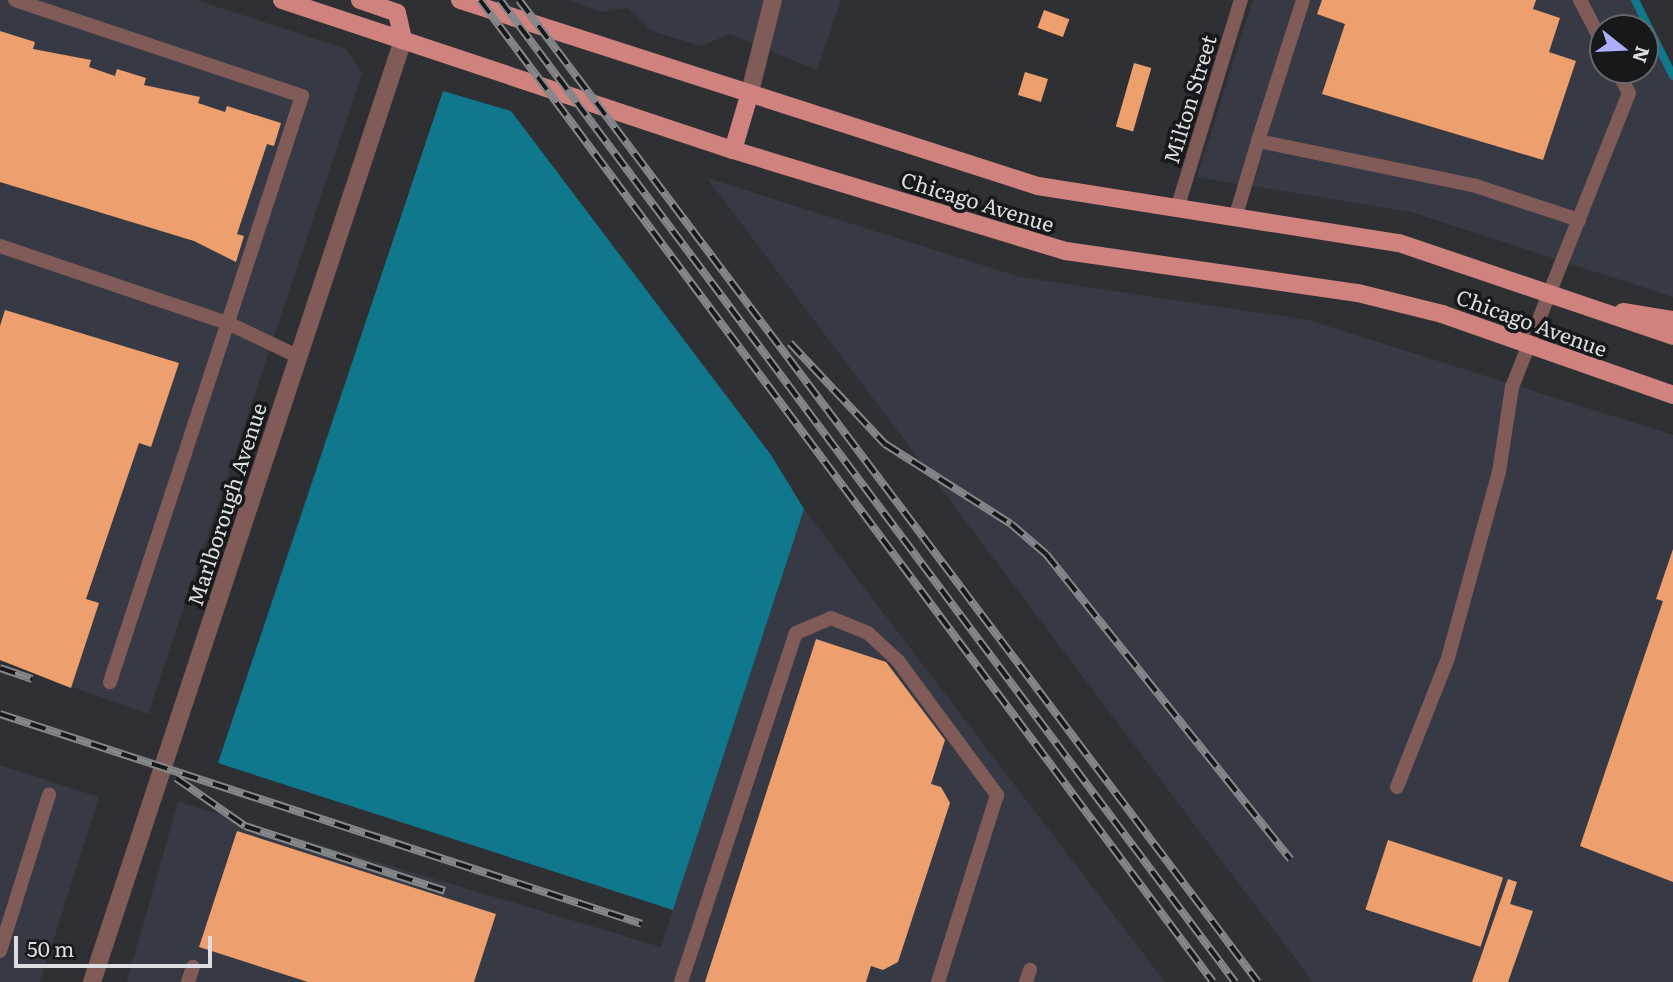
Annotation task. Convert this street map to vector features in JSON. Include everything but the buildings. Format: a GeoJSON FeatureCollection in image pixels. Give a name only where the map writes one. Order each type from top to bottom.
{"type":"FeatureCollection","features":[{"type":"Feature","properties":{"kind":"main road","name":"Chicago Avenue"},"geometry":{"type":"LineString","coordinates":[[282,0],[733,150],[1066,251],[1358,293],[1531,344],[1673,395]]}},
{"type":"Feature","properties":{"kind":"main road"},"geometry":{"type":"LineString","coordinates":[[360,0],[397,13],[403,40]]}},
{"type":"Feature","properties":{"kind":"main road","name":"Chicago Avenue"},"geometry":{"type":"LineString","coordinates":[[460,0],[749,96],[1038,186],[1177,209],[1236,215],[1399,243],[1551,292],[1673,337]]}},
{"type":"Feature","properties":{"kind":"main road"},"geometry":{"type":"LineString","coordinates":[[733,150],[749,96]]}},
{"type":"Feature","properties":{"kind":"main road"},"geometry":{"type":"LineString","coordinates":[[1605,312],[1673,320]]}},
{"type":"Feature","properties":{"kind":"street"},"geometry":{"type":"LineString","coordinates":[[749,96],[773,0]]}},
{"type":"Feature","properties":{"kind":"street","name":"Marlborough Avenue"},"geometry":{"type":"LineString","coordinates":[[92,982],[403,40]]}},
{"type":"Feature","properties":{"kind":"lane"},"geometry":{"type":"LineString","coordinates":[[15,0],[302,96],[110,682]]}},
{"type":"Feature","properties":{"kind":"lane","name":"Milton Street"},"geometry":{"type":"LineString","coordinates":[[1177,209],[1241,0]]}},
{"type":"Feature","properties":{"kind":"lane"},"geometry":{"type":"LineString","coordinates":[[1236,215],[1303,0]]}},
{"type":"Feature","properties":{"kind":"lane"},"geometry":{"type":"LineString","coordinates":[[1580,0],[1589,17]]}},
{"type":"Feature","properties":{"kind":"lane"},"geometry":{"type":"LineString","coordinates":[[1397,787],[1448,658],[1499,472],[1512,387],[1629,93],[1624,84]]}},
{"type":"Feature","properties":{"kind":"lane"},"geometry":{"type":"LineString","coordinates":[[1258,141],[1473,185],[1579,220]]}},
{"type":"Feature","properties":{"kind":"lane"},"geometry":{"type":"LineString","coordinates":[[0,246],[228,323],[299,357]]}},
{"type":"Feature","properties":{"kind":"lane"},"geometry":{"type":"LineString","coordinates":[[681,982],[796,633],[831,618],[868,634],[898,660],[997,795],[938,982]]}},
{"type":"Feature","properties":{"kind":"lane"},"geometry":{"type":"LineString","coordinates":[[0,951],[49,795]]}},
{"type":"Feature","properties":{"kind":"lane"},"geometry":{"type":"LineString","coordinates":[[188,982],[193,967]]}},
{"type":"Feature","properties":{"kind":"shaded area"},"geometry":{"type":"Polygon","coordinates":[[[0,0],[196,0],[346,49],[362,73],[148,714],[0,661],[0,0]]]}},
{"type":"Feature","properties":{"kind":"shaded area"},"geometry":{"type":"Polygon","coordinates":[[[570,0],[841,0],[817,70],[730,34],[701,46],[652,31],[628,8],[601,12],[570,0]]]}},
{"type":"Feature","properties":{"kind":"shaded area"},"geometry":{"type":"Polygon","coordinates":[[[1253,0],[1635,0],[1642,14],[1589,14],[1589,84],[1659,84],[1659,50],[1673,79],[1673,297],[1411,212],[1197,177],[1253,0]]]}},
{"type":"Feature","properties":{"kind":"shaded area"},"geometry":{"type":"Polygon","coordinates":[[[707,178],[1020,277],[1308,320],[1673,435],[1673,982],[1313,982],[707,178]]]}},
{"type":"Feature","properties":{"kind":"shaded area"},"geometry":{"type":"Polygon","coordinates":[[[804,509],[1165,982],[127,982],[178,802],[661,947],[804,509]]]}},
{"type":"Feature","properties":{"kind":"shaded area"},"geometry":{"type":"Polygon","coordinates":[[[0,765],[99,797],[40,982],[0,982],[0,765]]]}},
{"type":"Feature","properties":{"kind":"water"},"geometry":{"type":"Polygon","coordinates":[[[443,91],[511,111],[771,455],[804,509],[673,910],[218,763],[443,91]]]}},
{"type":"Feature","properties":{"kind":"waterway"},"geometry":{"type":"LineString","coordinates":[[1635,0],[1673,76]]}},
{"type":"Feature","properties":{"kind":"railway"},"geometry":{"type":"LineString","coordinates":[[480,0],[1213,982]]}},
{"type":"Feature","properties":{"kind":"railway"},"geometry":{"type":"LineString","coordinates":[[500,0],[1235,982]]}},
{"type":"Feature","properties":{"kind":"railway"},"geometry":{"type":"LineString","coordinates":[[519,0],[1258,982]]}},
{"type":"Feature","properties":{"kind":"railway"},"geometry":{"type":"LineString","coordinates":[[790,343],[885,444],[1011,524],[1046,554],[1290,859]]}},
{"type":"Feature","properties":{"kind":"railway"},"geometry":{"type":"LineString","coordinates":[[0,668],[32,679]]}},
{"type":"Feature","properties":{"kind":"railway"},"geometry":{"type":"LineString","coordinates":[[0,714],[642,924]]}},
{"type":"Feature","properties":{"kind":"railway"},"geometry":{"type":"LineString","coordinates":[[176,778],[245,826],[445,891]]}}]}
